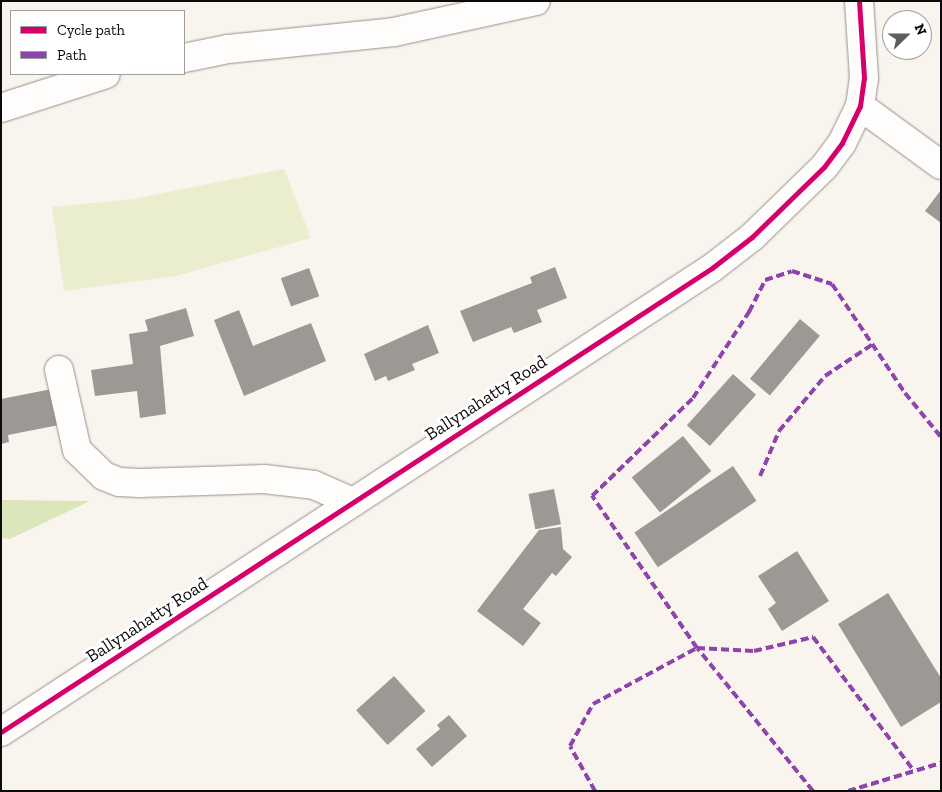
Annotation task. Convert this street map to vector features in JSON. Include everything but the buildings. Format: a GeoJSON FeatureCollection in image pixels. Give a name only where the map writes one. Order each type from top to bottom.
{"type":"FeatureCollection","features":[{"type":"Feature","properties":{"kind":"street"},"geometry":{"type":"LineString","coordinates":[[185,58],[228,49],[394,32],[536,1]]}},
{"type":"Feature","properties":{"kind":"street","name":"Ballynahatty Road"},"geometry":{"type":"LineString","coordinates":[[1,732],[712,268],[752,237],[824,167],[842,143],[860,106],[864,78],[859,1]]}},
{"type":"Feature","properties":{"kind":"street"},"geometry":{"type":"LineString","coordinates":[[1,108],[103,75]]}},
{"type":"Feature","properties":{"kind":"street"},"geometry":{"type":"LineString","coordinates":[[860,106],[941,165]]}},
{"type":"Feature","properties":{"kind":"street"},"geometry":{"type":"LineString","coordinates":[[59,370],[77,450],[104,476],[119,482],[140,483],[264,479],[314,485],[353,502]]}},
{"type":"Feature","properties":{"kind":"green space"},"geometry":{"type":"Polygon","coordinates":[[[284,169],[311,238],[176,276],[64,291],[52,207],[134,199],[284,169]]]}},
{"type":"Feature","properties":{"kind":"green space"},"geometry":{"type":"Polygon","coordinates":[[[1,500],[90,501],[10,539],[1,538],[1,500]]]}},
{"type":"Feature","properties":{"kind":"marked path"},"geometry":{"type":"LineString","coordinates":[[813,791],[697,648],[592,496],[693,398],[749,312],[765,280],[792,271],[832,284],[905,393],[941,437]]}},
{"type":"Feature","properties":{"kind":"marked path"},"geometry":{"type":"LineString","coordinates":[[760,476],[779,431],[825,376],[873,344]]}},
{"type":"Feature","properties":{"kind":"marked path"},"geometry":{"type":"LineString","coordinates":[[595,791],[570,746],[593,704],[697,648],[754,651],[813,637],[914,771]]}},
{"type":"Feature","properties":{"kind":"marked path"},"geometry":{"type":"LineString","coordinates":[[848,791],[941,763]]}},
{"type":"Feature","properties":{"kind":"cycle path"},"geometry":{"type":"LineString","coordinates":[[1,732],[712,268],[752,237],[824,167],[842,143],[860,106],[864,78],[859,1]]}}]}
